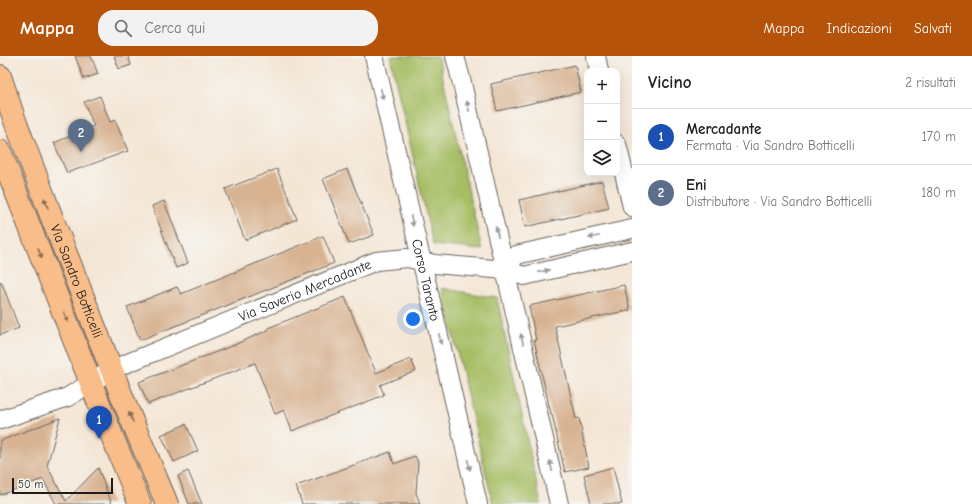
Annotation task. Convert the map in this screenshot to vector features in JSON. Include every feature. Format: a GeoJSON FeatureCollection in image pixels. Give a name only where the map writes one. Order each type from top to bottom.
{"type":"FeatureCollection","features":[{"type":"Feature","properties":{"kind":"main road","name":"Via Sandro Botticelli"},"geometry":{"type":"LineString","coordinates":[[0,76],[14,118],[51,216],[113,369],[125,404],[163,494]]}},
{"type":"Feature","properties":{"kind":"main road","name":"Via Sandro Botticelli"},"geometry":{"type":"LineString","coordinates":[[0,151],[140,504]]}},
{"type":"Feature","properties":{"kind":"street","name":"Corso Taranto"},"geometry":{"type":"LineString","coordinates":[[374,56],[478,504]]}},
{"type":"Feature","properties":{"kind":"street"},"geometry":{"type":"LineString","coordinates":[[455,56],[506,270],[559,504]]}},
{"type":"Feature","properties":{"kind":"street"},"geometry":{"type":"LineString","coordinates":[[596,56],[598,68]]}},
{"type":"Feature","properties":{"kind":"street"},"geometry":{"type":"LineString","coordinates":[[620,157],[632,207]]}},
{"type":"Feature","properties":{"kind":"street"},"geometry":{"type":"LineString","coordinates":[[506,270],[516,254],[632,229]]}},
{"type":"Feature","properties":{"kind":"street","name":"Via Saverio Mercadante"},"geometry":{"type":"LineString","coordinates":[[0,420],[68,397],[113,369],[376,261],[407,258],[435,264],[506,270],[524,276],[632,251]]}},
{"type":"Feature","properties":{"kind":"street","name":"Via Sandro Botticelli"},"geometry":{"type":"LineString","coordinates":[[128,504],[129,477]]}},
{"type":"Feature","properties":{"kind":"street","name":"Via Sandro Botticelli"},"geometry":{"type":"LineString","coordinates":[[163,494],[175,504]]}},
{"type":"Feature","properties":{"kind":"green space"},"geometry":{"type":"Polygon","coordinates":[[[390,56],[438,56],[482,250],[433,245],[390,56]]]}},
{"type":"Feature","properties":{"kind":"green space"},"geometry":{"type":"Polygon","coordinates":[[[442,288],[497,298],[541,504],[493,504],[442,288]]]}},
{"type":"Feature","properties":{"kind":"building"},"geometry":{"type":"Polygon","coordinates":[[[75,56],[91,56],[98,74],[84,79],[75,56]]]}},
{"type":"Feature","properties":{"kind":"building"},"geometry":{"type":"Polygon","coordinates":[[[114,56],[128,56],[131,65],[119,69],[114,56]]]}},
{"type":"Feature","properties":{"kind":"building"},"geometry":{"type":"Polygon","coordinates":[[[575,65],[581,92],[497,111],[491,84],[575,65]]]}},
{"type":"Feature","properties":{"kind":"building"},"geometry":{"type":"Polygon","coordinates":[[[100,96],[110,122],[115,120],[128,151],[67,173],[54,143],[94,126],[84,102],[100,96]]]}},
{"type":"Feature","properties":{"kind":"building"},"geometry":{"type":"Polygon","coordinates":[[[277,169],[297,219],[245,240],[225,189],[277,169]]]}},
{"type":"Feature","properties":{"kind":"building"},"geometry":{"type":"Polygon","coordinates":[[[347,169],[374,235],[349,244],[323,179],[347,169]]]}},
{"type":"Feature","properties":{"kind":"building"},"geometry":{"type":"Polygon","coordinates":[[[602,181],[609,208],[525,227],[519,200],[602,181]]]}},
{"type":"Feature","properties":{"kind":"building"},"geometry":{"type":"Polygon","coordinates":[[[164,201],[188,263],[176,268],[152,206],[164,201]]]}},
{"type":"Feature","properties":{"kind":"building"},"geometry":{"type":"Polygon","coordinates":[[[323,236],[334,263],[140,340],[127,307],[177,287],[181,294],[323,236]]]}},
{"type":"Feature","properties":{"kind":"building"},"geometry":{"type":"Polygon","coordinates":[[[1,281],[19,328],[0,335],[0,282],[1,281]]]}},
{"type":"Feature","properties":{"kind":"building"},"geometry":{"type":"Polygon","coordinates":[[[624,285],[630,310],[555,326],[576,419],[579,418],[589,467],[565,472],[534,340],[536,340],[529,306],[624,285]]]}},
{"type":"Feature","properties":{"kind":"building"},"geometry":{"type":"Polygon","coordinates":[[[345,297],[376,373],[411,359],[416,371],[380,385],[384,395],[292,431],[284,410],[275,414],[255,363],[148,404],[139,382],[234,345],[268,330],[268,328],[345,297]]]}},
{"type":"Feature","properties":{"kind":"building"},"geometry":{"type":"Polygon","coordinates":[[[60,418],[47,466],[66,501],[98,468],[112,504],[56,504],[43,479],[0,495],[0,441],[60,418]]]}},
{"type":"Feature","properties":{"kind":"building"},"geometry":{"type":"Polygon","coordinates":[[[186,424],[198,451],[174,462],[161,435],[186,424]]]}},
{"type":"Feature","properties":{"kind":"building"},"geometry":{"type":"Polygon","coordinates":[[[390,452],[394,464],[415,456],[418,462],[416,493],[420,504],[302,504],[296,486],[390,452]]]}},
{"type":"Feature","properties":{"kind":"building"},"geometry":{"type":"Polygon","coordinates":[[[613,467],[622,504],[591,504],[584,475],[613,467]]]}},
{"type":"Feature","properties":{"kind":"building"},"geometry":{"type":"Polygon","coordinates":[[[188,471],[202,504],[189,504],[178,476],[188,471]]]}},
{"type":"Feature","properties":{"kind":"place","name":"Eni"},"geometry":{"type":"Point","coordinates":[81,152]}},
{"type":"Feature","properties":{"kind":"place","name":"Mercadante"},"geometry":{"type":"Point","coordinates":[99,439]}}]}
